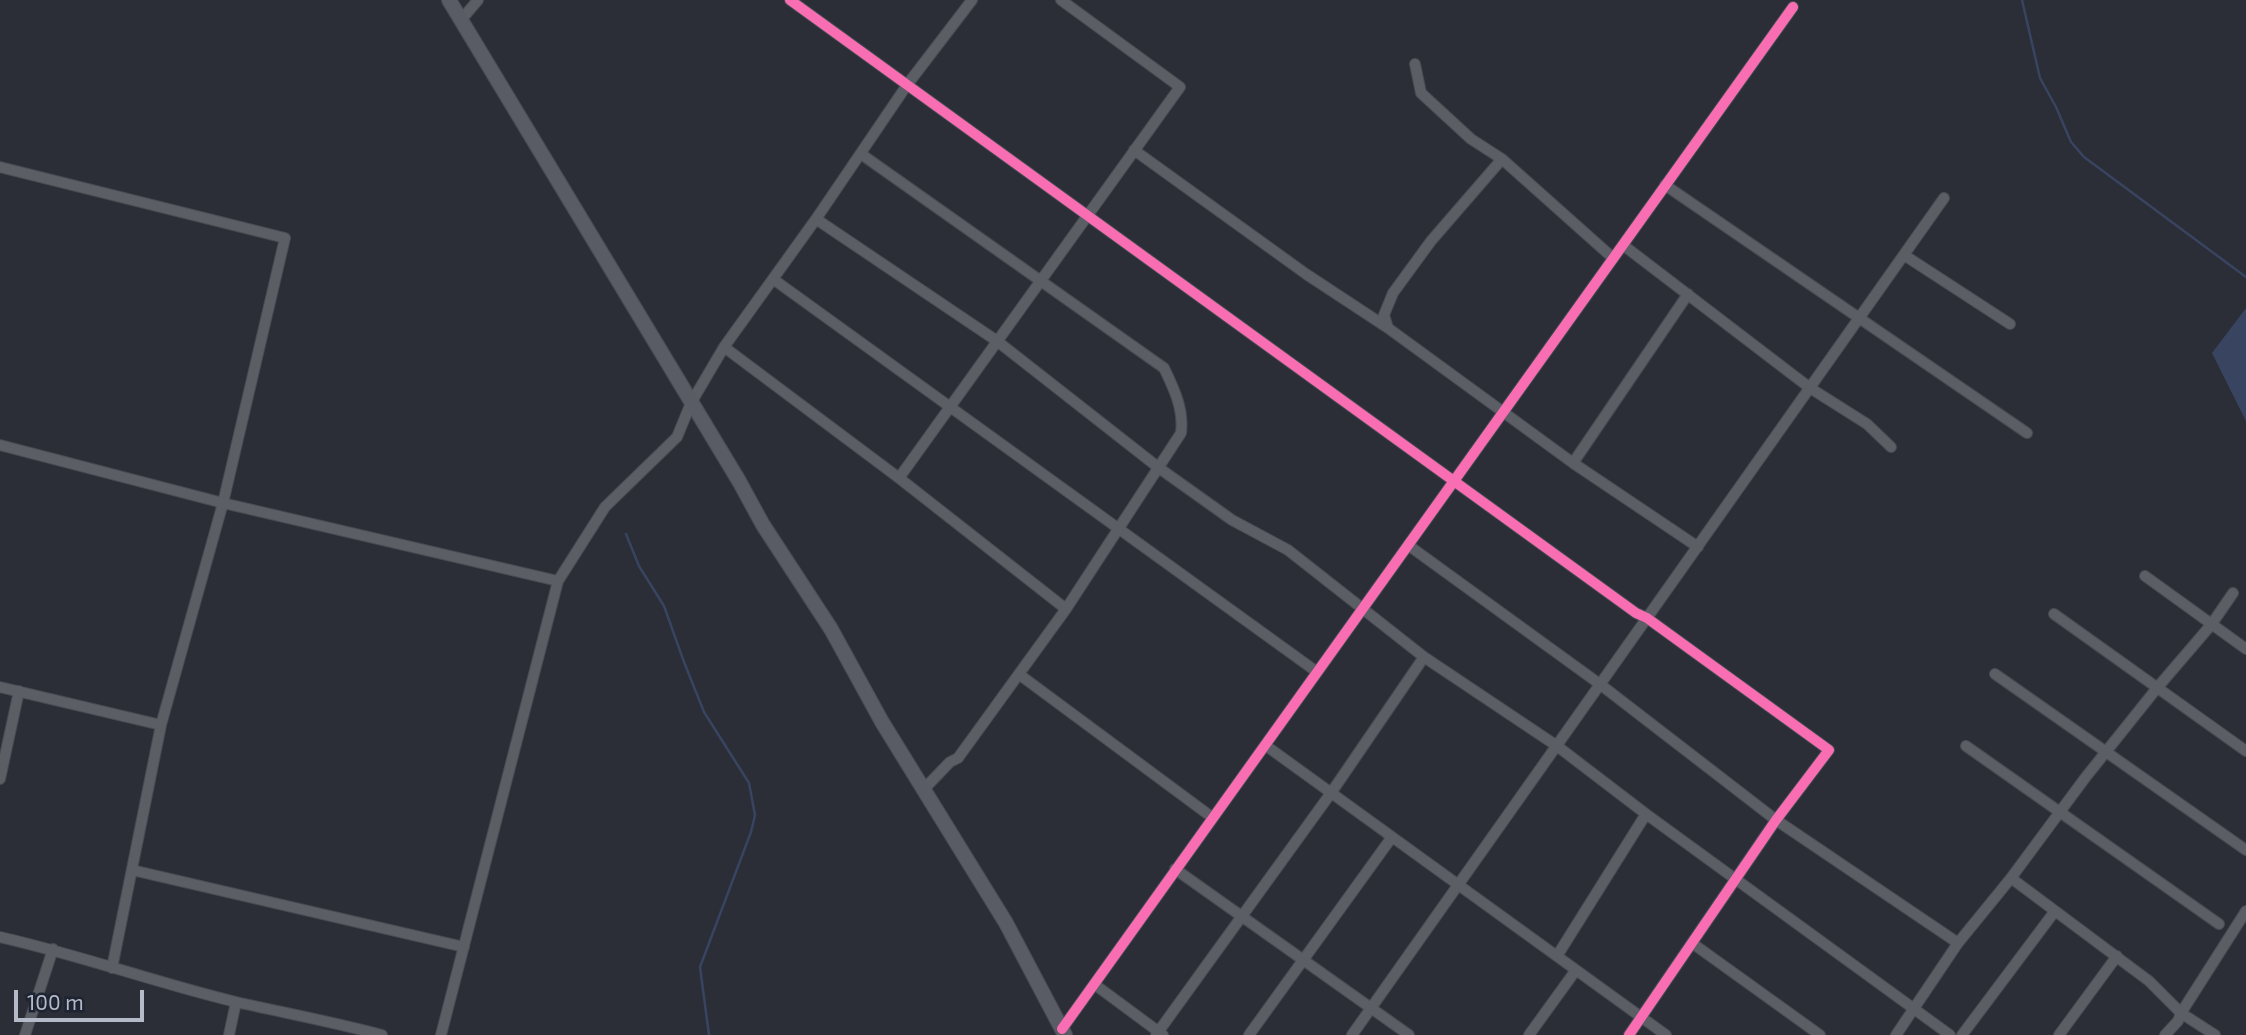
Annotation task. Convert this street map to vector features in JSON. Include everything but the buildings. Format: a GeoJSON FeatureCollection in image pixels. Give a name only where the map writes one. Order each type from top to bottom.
{"type":"FeatureCollection","features":[{"type":"Feature","properties":{"kind":"street"},"geometry":{"type":"LineString","coordinates":[[449,0],[763,525],[831,629],[923,789],[1006,923],[1064,1032],[1094,984],[1175,869],[1793,7]]}},
{"type":"Feature","properties":{"kind":"street"},"geometry":{"type":"LineString","coordinates":[[461,20],[478,0]]}},
{"type":"Feature","properties":{"kind":"street"},"geometry":{"type":"LineString","coordinates":[[790,0],[1829,750],[1776,820],[1629,1035]]}},
{"type":"Feature","properties":{"kind":"street"},"geometry":{"type":"LineString","coordinates":[[440,1035],[558,581],[605,507],[677,437],[691,403],[724,347],[816,219],[907,85],[972,0]]}},
{"type":"Feature","properties":{"kind":"street"},"geometry":{"type":"LineString","coordinates":[[899,478],[1180,87],[1061,0]]}},
{"type":"Feature","properties":{"kind":"street"},"geometry":{"type":"LineString","coordinates":[[1415,64],[1421,93],[1471,139],[1502,159],[1613,258]]}},
{"type":"Feature","properties":{"kind":"street"},"geometry":{"type":"LineString","coordinates":[[1134,150],[1306,274],[1388,328],[1573,463],[1698,547]]}},
{"type":"Feature","properties":{"kind":"street"},"geometry":{"type":"LineString","coordinates":[[861,153],[1164,368],[1183,418],[1181,433],[1120,530],[1020,675],[986,716],[958,758],[950,762],[923,789]]}},
{"type":"Feature","properties":{"kind":"street"},"geometry":{"type":"LineString","coordinates":[[1388,328],[1384,315],[1393,293],[1431,241],[1502,159]]}},
{"type":"Feature","properties":{"kind":"street"},"geometry":{"type":"LineString","coordinates":[[0,167],[285,238],[223,503],[161,725],[112,968]]}},
{"type":"Feature","properties":{"kind":"street"},"geometry":{"type":"LineString","coordinates":[[1665,186],[2027,433]]}},
{"type":"Feature","properties":{"kind":"street"},"geometry":{"type":"LineString","coordinates":[[1352,1035],[1944,198]]}},
{"type":"Feature","properties":{"kind":"street"},"geometry":{"type":"LineString","coordinates":[[816,219],[997,341],[1159,468],[1232,520],[1288,550],[1424,657],[1557,746],[1950,1035]]}},
{"type":"Feature","properties":{"kind":"street"},"geometry":{"type":"LineString","coordinates":[[1623,245],[1810,388],[1867,424],[1891,447]]}},
{"type":"Feature","properties":{"kind":"street"},"geometry":{"type":"LineString","coordinates":[[1904,256],[2010,324]]}},
{"type":"Feature","properties":{"kind":"street"},"geometry":{"type":"LineString","coordinates":[[773,279],[1317,672]]}},
{"type":"Feature","properties":{"kind":"street"},"geometry":{"type":"LineString","coordinates":[[1573,463],[1688,295]]}},
{"type":"Feature","properties":{"kind":"street"},"geometry":{"type":"LineString","coordinates":[[724,347],[899,478],[1066,609]]}},
{"type":"Feature","properties":{"kind":"street"},"geometry":{"type":"LineString","coordinates":[[0,446],[223,503],[558,581]]}},
{"type":"Feature","properties":{"kind":"street"},"geometry":{"type":"LineString","coordinates":[[1408,545],[1601,685],[1776,820],[1958,943]]}},
{"type":"Feature","properties":{"kind":"street"},"geometry":{"type":"LineString","coordinates":[[2145,576],[2246,649]]}},
{"type":"Feature","properties":{"kind":"street"},"geometry":{"type":"LineString","coordinates":[[1896,1035],[1958,943],[2106,752],[2211,625],[2233,593]]}},
{"type":"Feature","properties":{"kind":"street"},"geometry":{"type":"LineString","coordinates":[[2054,614],[2246,751]]}},
{"type":"Feature","properties":{"kind":"street"},"geometry":{"type":"LineString","coordinates":[[1094,984],[1159,1034],[1331,793],[1424,657]]}},
{"type":"Feature","properties":{"kind":"street"},"geometry":{"type":"LineString","coordinates":[[1995,674],[2246,850]]}},
{"type":"Feature","properties":{"kind":"street"},"geometry":{"type":"LineString","coordinates":[[1020,675],[1213,818]]}},
{"type":"Feature","properties":{"kind":"street"},"geometry":{"type":"LineString","coordinates":[[0,687],[161,725]]}},
{"type":"Feature","properties":{"kind":"street"},"geometry":{"type":"LineString","coordinates":[[0,779],[19,691]]}},
{"type":"Feature","properties":{"kind":"street"},"geometry":{"type":"LineString","coordinates":[[1265,745],[1666,1035]]}},
{"type":"Feature","properties":{"kind":"street"},"geometry":{"type":"LineString","coordinates":[[1966,747],[2218,924]]}},
{"type":"Feature","properties":{"kind":"street"},"geometry":{"type":"LineString","coordinates":[[1557,956],[1646,814]]}},
{"type":"Feature","properties":{"kind":"street"},"geometry":{"type":"LineString","coordinates":[[1249,1035],[1392,837]]}},
{"type":"Feature","properties":{"kind":"street"},"geometry":{"type":"LineString","coordinates":[[1175,869],[1409,1035]]}},
{"type":"Feature","properties":{"kind":"street"},"geometry":{"type":"LineString","coordinates":[[132,870],[464,947]]}},
{"type":"Feature","properties":{"kind":"street"},"geometry":{"type":"LineString","coordinates":[[2011,878],[2149,981],[2181,1013],[2215,1035]]}},
{"type":"Feature","properties":{"kind":"street"},"geometry":{"type":"LineString","coordinates":[[1962,1035],[2055,911]]}},
{"type":"Feature","properties":{"kind":"street"},"geometry":{"type":"LineString","coordinates":[[2165,1035],[2178,1021],[2246,911]]}},
{"type":"Feature","properties":{"kind":"street"},"geometry":{"type":"LineString","coordinates":[[0,937],[53,949],[236,1002],[315,1017],[382,1035]]}},
{"type":"Feature","properties":{"kind":"street"},"geometry":{"type":"LineString","coordinates":[[1692,943],[1820,1035]]}},
{"type":"Feature","properties":{"kind":"street"},"geometry":{"type":"LineString","coordinates":[[25,1035],[53,949]]}},
{"type":"Feature","properties":{"kind":"street"},"geometry":{"type":"LineString","coordinates":[[2059,1035],[2117,956]]}},
{"type":"Feature","properties":{"kind":"street"},"geometry":{"type":"LineString","coordinates":[[1530,1035],[1576,970]]}},
{"type":"Feature","properties":{"kind":"street"},"geometry":{"type":"LineString","coordinates":[[229,1035],[236,1002]]}},
{"type":"Feature","properties":{"kind":"water"},"geometry":{"type":"Polygon","coordinates":[[[2246,308],[2246,421],[2212,353],[2246,308]]]}},
{"type":"Feature","properties":{"kind":"waterway"},"geometry":{"type":"LineString","coordinates":[[2022,0],[2040,78],[2071,142],[2084,157],[2246,277]]}},
{"type":"Feature","properties":{"kind":"waterway"},"geometry":{"type":"LineString","coordinates":[[626,534],[639,566],[664,606],[704,712],[749,783],[755,815],[700,967],[709,1035]]}},
{"type":"Feature","properties":{"kind":"cycle path"},"geometry":{"type":"LineString","coordinates":[[790,0],[1829,750],[1776,820],[1629,1035]]}},
{"type":"Feature","properties":{"kind":"cycle path"},"geometry":{"type":"LineString","coordinates":[[1062,1029],[1793,7]]}}]}
